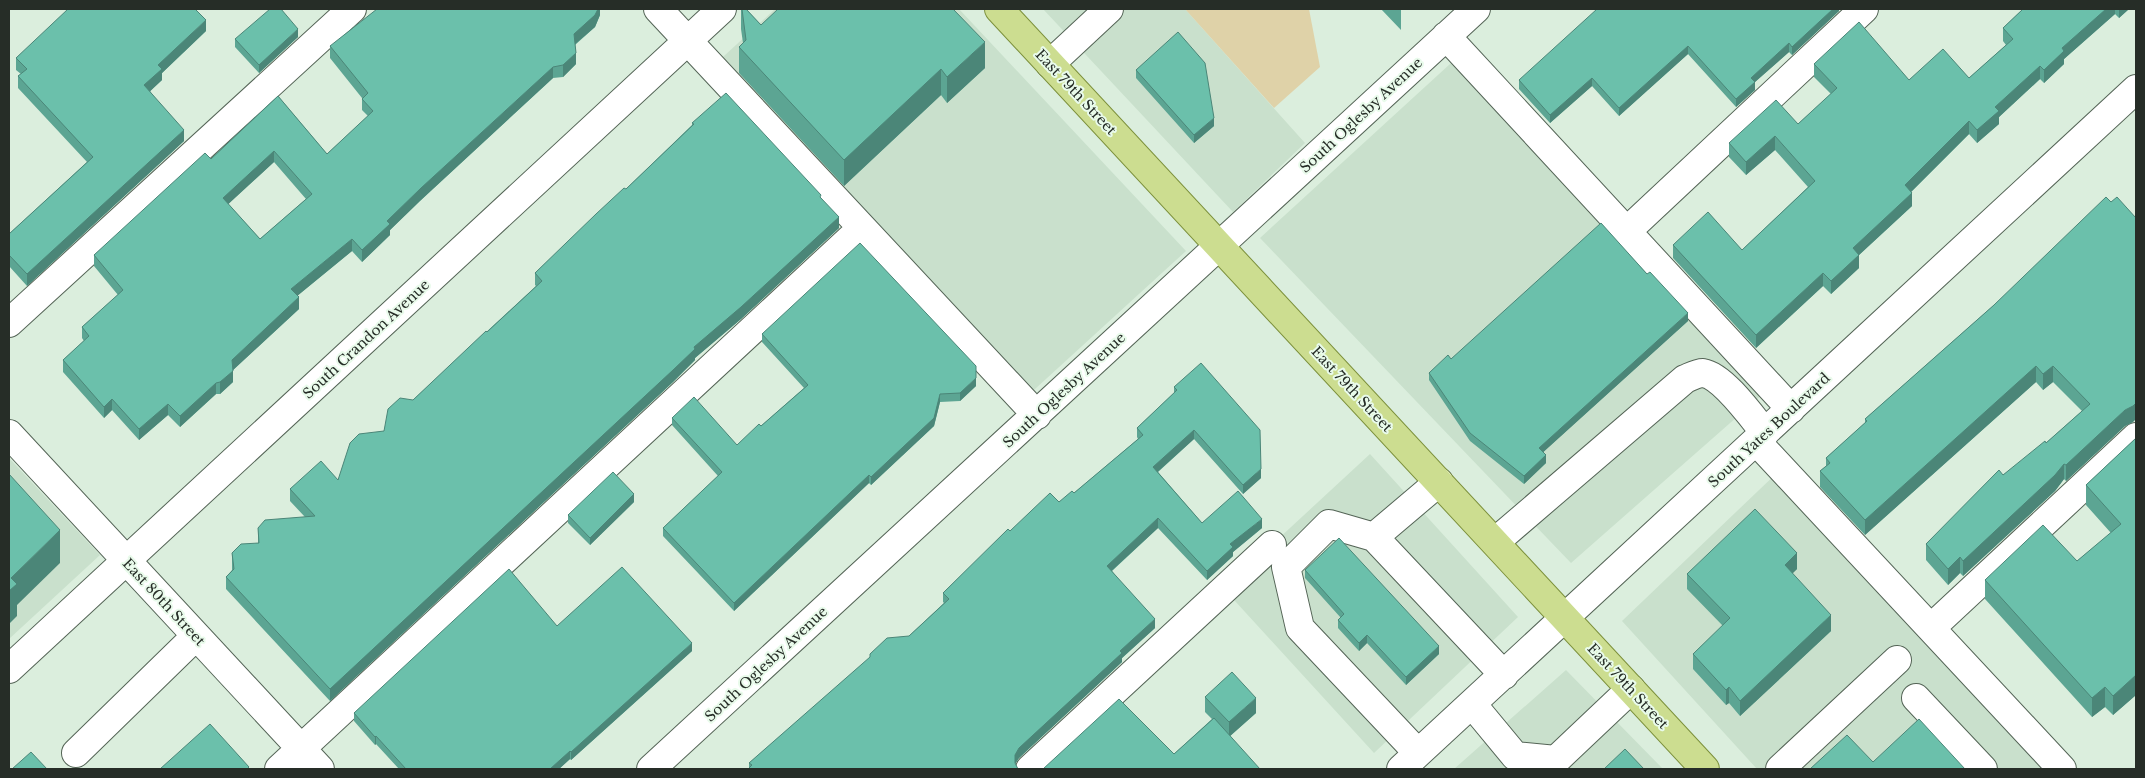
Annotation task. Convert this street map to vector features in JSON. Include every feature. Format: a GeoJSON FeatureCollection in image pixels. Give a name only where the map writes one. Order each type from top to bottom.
{"type":"FeatureCollection","features":[{"type":"Feature","properties":{"kind":"main road","name":"East 79th Street"},"geometry":{"type":"LineString","coordinates":[[999,9],[1706,769]]}},
{"type":"Feature","properties":{"kind":"street"},"geometry":{"type":"LineString","coordinates":[[9,323],[352,9]]}},
{"type":"Feature","properties":{"kind":"street"},"geometry":{"type":"LineString","coordinates":[[658,9],[1037,415]]}},
{"type":"Feature","properties":{"kind":"street","name":"South Crandon Avenue"},"geometry":{"type":"LineString","coordinates":[[9,668],[722,9]]}},
{"type":"Feature","properties":{"kind":"street"},"geometry":{"type":"LineString","coordinates":[[1050,64],[1108,9]]}},
{"type":"Feature","properties":{"kind":"street","name":"South Oglesby Avenue"},"geometry":{"type":"LineString","coordinates":[[651,769],[1476,9]]}},
{"type":"Feature","properties":{"kind":"street"},"geometry":{"type":"LineString","coordinates":[[1626,231],[1864,9]]}},
{"type":"Feature","properties":{"kind":"street"},"geometry":{"type":"LineString","coordinates":[[1446,36],[1791,409]]}},
{"type":"Feature","properties":{"kind":"street","name":"South Yates Boulevard"},"geometry":{"type":"LineString","coordinates":[[1410,761],[2136,89]]}},
{"type":"Feature","properties":{"kind":"street"},"geometry":{"type":"LineString","coordinates":[[279,769],[862,228]]}},
{"type":"Feature","properties":{"kind":"street"},"geometry":{"type":"LineString","coordinates":[[1495,542],[1685,380],[1700,373],[1712,375],[1743,406],[1761,437],[1931,628],[2062,769]]}},
{"type":"Feature","properties":{"kind":"street","name":"East 80th Street"},"geometry":{"type":"LineString","coordinates":[[9,434],[320,769]]}},
{"type":"Feature","properties":{"kind":"street"},"geometry":{"type":"LineString","coordinates":[[1931,628],[2136,437]]}},
{"type":"Feature","properties":{"kind":"street"},"geometry":{"type":"LineString","coordinates":[[1374,536],[1438,482]]}},
{"type":"Feature","properties":{"kind":"street"},"geometry":{"type":"LineString","coordinates":[[1410,761],[1300,628],[1286,567],[1329,524],[1374,536],[1504,675]]}},
{"type":"Feature","properties":{"kind":"street"},"geometry":{"type":"LineString","coordinates":[[1030,769],[1272,545]]}},
{"type":"Feature","properties":{"kind":"street"},"geometry":{"type":"LineString","coordinates":[[76,753],[196,636]]}},
{"type":"Feature","properties":{"kind":"street"},"geometry":{"type":"LineString","coordinates":[[1780,769],[1897,660]]}},
{"type":"Feature","properties":{"kind":"street"},"geometry":{"type":"LineString","coordinates":[[1472,704],[1515,756],[1556,760],[1631,690]]}},
{"type":"Feature","properties":{"kind":"street"},"geometry":{"type":"LineString","coordinates":[[1916,698],[1983,769]]}},
{"type":"Feature","properties":{"kind":"shaded area"},"geometry":{"type":"Polygon","coordinates":[[[775,9],[959,9],[1186,251],[1023,400],[712,67],[775,9]]]}},
{"type":"Feature","properties":{"kind":"shaded area"},"geometry":{"type":"Polygon","coordinates":[[[1043,9],[1185,9],[1305,143],[1233,212],[1043,9]]]}},
{"type":"Feature","properties":{"kind":"shaded area"},"geometry":{"type":"Polygon","coordinates":[[[1185,9],[1309,9],[1320,67],[1274,108],[1185,9]]]}},
{"type":"Feature","properties":{"kind":"shaded area"},"geometry":{"type":"Polygon","coordinates":[[[1462,53],[1771,387],[1571,563],[1260,238],[1462,53]]]}},
{"type":"Feature","properties":{"kind":"shaded area"},"geometry":{"type":"Polygon","coordinates":[[[1370,454],[1518,617],[1374,753],[1224,589],[1370,454]]]}},
{"type":"Feature","properties":{"kind":"shaded area"},"geometry":{"type":"Polygon","coordinates":[[[9,458],[100,555],[9,639],[9,458]]]}},
{"type":"Feature","properties":{"kind":"shaded area"},"geometry":{"type":"Polygon","coordinates":[[[1782,468],[2062,769],[1757,769],[1622,621],[1782,468]]]}},
{"type":"Feature","properties":{"kind":"shaded area"},"geometry":{"type":"Polygon","coordinates":[[[1566,670],[1663,769],[1454,769],[1566,670]]]}},
{"type":"Feature","properties":{"kind":"building"},"geometry":{"type":"Polygon","coordinates":[[[68,9],[195,9],[206,20],[158,65],[162,69],[144,85],[184,130],[27,274],[9,255],[9,234],[93,157],[18,76],[27,69],[16,58],[68,9]]]}},
{"type":"Feature","properties":{"kind":"building"},"geometry":{"type":"Polygon","coordinates":[[[270,9],[281,9],[298,29],[259,65],[235,39],[270,9]]]}},
{"type":"Feature","properties":{"kind":"building"},"geometry":{"type":"Polygon","coordinates":[[[377,9],[598,9],[595,15],[574,34],[576,53],[563,65],[553,67],[421,188],[387,221],[390,224],[362,250],[352,239],[291,289],[299,297],[232,360],[233,371],[216,383],[180,416],[168,404],[139,429],[112,399],[104,407],[63,360],[89,336],[82,327],[123,290],[94,255],[205,153],[211,159],[278,96],[327,154],[373,111],[362,99],[368,93],[330,46],[377,9]],[[274,151],[223,198],[260,239],[312,194],[274,151]]]}},
{"type":"Feature","properties":{"kind":"building"},"geometry":{"type":"Polygon","coordinates":[[[742,9],[746,9],[761,25],[778,9],[953,9],[985,42],[947,77],[941,69],[844,160],[739,47],[746,40],[742,9]]]}},
{"type":"Feature","properties":{"kind":"building"},"geometry":{"type":"Polygon","coordinates":[[[1597,9],[1833,9],[1792,47],[1789,43],[1751,78],[1755,82],[1736,99],[1688,46],[1619,108],[1592,78],[1550,115],[1519,80],[1597,9]]]}},
{"type":"Feature","properties":{"kind":"building"},"geometry":{"type":"Polygon","coordinates":[[[2023,9],[2106,9],[2062,48],[2064,51],[2044,70],[2040,66],[1995,107],[1999,111],[1977,130],[1969,121],[1905,185],[1912,193],[1853,248],[1859,255],[1831,281],[1823,273],[1756,335],[1673,245],[1708,212],[1742,250],[1815,181],[1775,136],[1746,162],[1729,143],[1776,100],[1798,124],[1837,88],[1814,64],[1859,22],[1909,80],[1943,49],[1969,78],[2013,39],[2003,28],[2023,9]]]}},
{"type":"Feature","properties":{"kind":"building"},"geometry":{"type":"Polygon","coordinates":[[[1178,32],[1205,63],[1214,118],[1194,135],[1136,70],[1178,32]]]}},
{"type":"Feature","properties":{"kind":"building"},"geometry":{"type":"Polygon","coordinates":[[[726,93],[821,195],[820,197],[839,217],[741,307],[694,347],[695,349],[673,370],[330,689],[226,577],[234,569],[232,553],[241,544],[259,543],[258,528],[265,520],[315,516],[290,489],[321,461],[338,480],[350,443],[359,434],[384,431],[388,409],[400,398],[413,400],[542,281],[535,273],[726,93]]]}},
{"type":"Feature","properties":{"kind":"building"},"geometry":{"type":"Polygon","coordinates":[[[2106,197],[2111,202],[2117,197],[2136,218],[2136,403],[2125,410],[2066,465],[2064,464],[2055,475],[1963,561],[1960,557],[1948,569],[1926,544],[1999,470],[2003,475],[2045,441],[2046,443],[2090,404],[2053,366],[2043,374],[2036,366],[1865,520],[1820,471],[1830,463],[1826,458],[1867,421],[1865,419],[1994,305],[2106,197]]]}},
{"type":"Feature","properties":{"kind":"building"},"geometry":{"type":"Polygon","coordinates":[[[1601,223],[1647,274],[1650,272],[1688,313],[1539,448],[1546,455],[1524,476],[1470,433],[1429,373],[1448,355],[1451,359],[1601,223]]]}},
{"type":"Feature","properties":{"kind":"building"},"geometry":{"type":"Polygon","coordinates":[[[860,243],[976,366],[976,378],[960,393],[940,394],[934,418],[871,477],[869,475],[734,603],[663,528],[722,472],[672,418],[694,397],[737,445],[759,424],[761,426],[808,385],[762,334],[860,243]]]}},
{"type":"Feature","properties":{"kind":"building"},"geometry":{"type":"Polygon","coordinates":[[[1201,363],[1260,430],[1261,469],[1243,485],[1194,430],[1153,467],[1202,523],[1238,491],[1262,519],[1230,544],[1233,547],[1207,571],[1158,518],[1107,566],[1155,619],[1120,651],[1122,653],[1019,748],[1015,755],[1015,763],[1018,769],[748,769],[752,765],[749,763],[870,657],[870,654],[887,638],[909,636],[949,599],[943,593],[1008,529],[1010,531],[1050,493],[1059,502],[1072,491],[1074,493],[1143,435],[1137,428],[1177,390],[1174,387],[1201,363]]]}},
{"type":"Feature","properties":{"kind":"building"},"geometry":{"type":"Polygon","coordinates":[[[2136,438],[2136,675],[2113,696],[2105,687],[2092,698],[1985,580],[2043,525],[2077,561],[2121,524],[2086,485],[2136,438]]]}},
{"type":"Feature","properties":{"kind":"building"},"geometry":{"type":"Polygon","coordinates":[[[613,472],[634,494],[590,538],[568,515],[613,472]]]}},
{"type":"Feature","properties":{"kind":"building"},"geometry":{"type":"Polygon","coordinates":[[[9,474],[60,530],[11,578],[17,584],[9,591],[9,474]]]}},
{"type":"Feature","properties":{"kind":"building"},"geometry":{"type":"Polygon","coordinates":[[[1755,509],[1797,553],[1785,565],[1831,615],[1740,701],[1729,687],[1726,690],[1693,654],[1730,618],[1687,574],[1755,509]]]}},
{"type":"Feature","properties":{"kind":"building"},"geometry":{"type":"Polygon","coordinates":[[[1339,538],[1439,646],[1406,677],[1367,635],[1359,643],[1338,620],[1344,614],[1305,570],[1339,538]]]}},
{"type":"Feature","properties":{"kind":"building"},"geometry":{"type":"Polygon","coordinates":[[[622,567],[692,643],[550,769],[406,769],[354,713],[509,569],[557,626],[622,567]]]}},
{"type":"Feature","properties":{"kind":"building"},"geometry":{"type":"Polygon","coordinates":[[[1232,672],[1256,698],[1229,722],[1205,697],[1232,672]]]}},
{"type":"Feature","properties":{"kind":"building"},"geometry":{"type":"Polygon","coordinates":[[[1119,699],[1174,754],[1214,718],[1260,769],[1043,769],[1119,699]]]}},
{"type":"Feature","properties":{"kind":"building"},"geometry":{"type":"Polygon","coordinates":[[[1919,719],[1965,769],[1810,769],[1847,735],[1873,762],[1919,719]]]}},
{"type":"Feature","properties":{"kind":"building"},"geometry":{"type":"Polygon","coordinates":[[[210,724],[249,767],[247,769],[160,769],[210,724]]]}},
{"type":"Feature","properties":{"kind":"building"},"geometry":{"type":"Polygon","coordinates":[[[1625,749],[1644,769],[1604,769],[1625,749]]]}},
{"type":"Feature","properties":{"kind":"building"},"geometry":{"type":"Polygon","coordinates":[[[31,752],[47,769],[12,769],[31,752]]]}}]}
